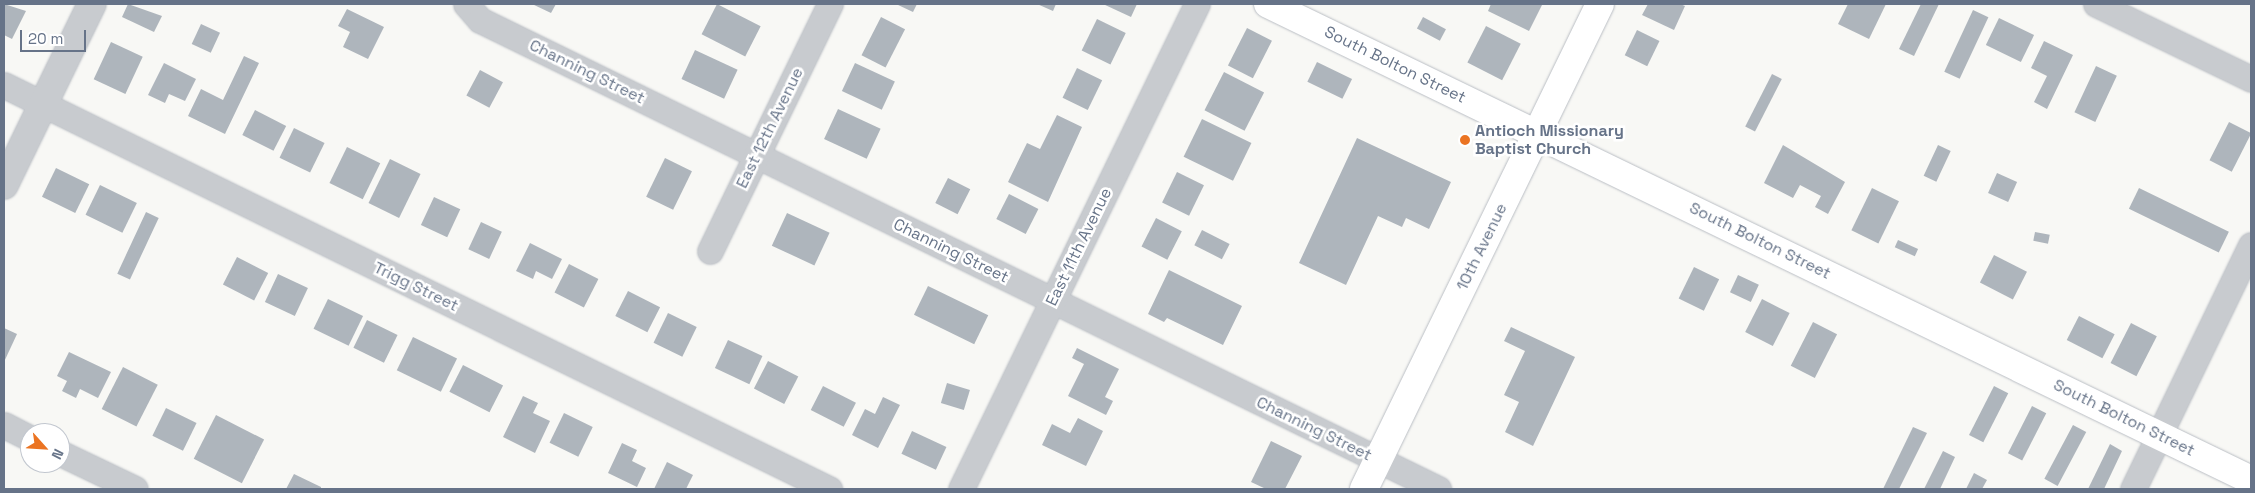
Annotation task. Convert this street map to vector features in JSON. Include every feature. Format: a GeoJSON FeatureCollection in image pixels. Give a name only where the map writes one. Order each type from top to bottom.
{"type":"FeatureCollection","features":[{"type":"Feature","properties":{"kind":"main road","name":"South Bolton Street"},"geometry":{"type":"LineString","coordinates":[[1268,4],[2251,480]]}},
{"type":"Feature","properties":{"kind":"main road","name":"10th Avenue"},"geometry":{"type":"LineString","coordinates":[[1364,489],[1600,4]]}},
{"type":"Feature","properties":{"kind":"street"},"geometry":{"type":"LineString","coordinates":[[4,185],[92,4]]}},
{"type":"Feature","properties":{"kind":"street","name":"East 12th Avenue"},"geometry":{"type":"LineString","coordinates":[[710,252],[830,4]]}},
{"type":"Feature","properties":{"kind":"street","name":"East 11th Avenue"},"geometry":{"type":"LineString","coordinates":[[961,489],[1197,4]]}},
{"type":"Feature","properties":{"kind":"street"},"geometry":{"type":"LineString","coordinates":[[2096,4],[2251,79]]}},
{"type":"Feature","properties":{"kind":"street","name":"Channing Street"},"geometry":{"type":"LineString","coordinates":[[466,6],[480,20],[1438,489]]}},
{"type":"Feature","properties":{"kind":"street","name":"Trigg Street"},"geometry":{"type":"LineString","coordinates":[[4,85],[829,489]]}},
{"type":"Feature","properties":{"kind":"street"},"geometry":{"type":"LineString","coordinates":[[2133,489],[2251,245]]}},
{"type":"Feature","properties":{"kind":"street"},"geometry":{"type":"LineString","coordinates":[[4,425],[20,433]]}},
{"type":"Feature","properties":{"kind":"street"},"geometry":{"type":"LineString","coordinates":[[70,457],[135,489]]}},
{"type":"Feature","properties":{"kind":"building"},"geometry":{"type":"Polygon","coordinates":[[[4,4],[26,11],[12,39],[4,35],[4,4]]]}},
{"type":"Feature","properties":{"kind":"building"},"geometry":{"type":"Polygon","coordinates":[[[128,4],[162,16],[154,32],[122,17],[128,4]]]}},
{"type":"Feature","properties":{"kind":"building"},"geometry":{"type":"Polygon","coordinates":[[[532,4],[556,4],[551,13],[532,4]]]}},
{"type":"Feature","properties":{"kind":"building"},"geometry":{"type":"Polygon","coordinates":[[[717,4],[761,26],[745,57],[702,34],[717,4]]]}},
{"type":"Feature","properties":{"kind":"building"},"geometry":{"type":"Polygon","coordinates":[[[896,4],[917,4],[913,12],[896,4]]]}},
{"type":"Feature","properties":{"kind":"building"},"geometry":{"type":"Polygon","coordinates":[[[1037,4],[1056,4],[1053,11],[1037,4]]]}},
{"type":"Feature","properties":{"kind":"building"},"geometry":{"type":"Polygon","coordinates":[[[1103,4],[1137,4],[1131,17],[1103,4]]]}},
{"type":"Feature","properties":{"kind":"building"},"geometry":{"type":"Polygon","coordinates":[[[1491,4],[1542,5],[1529,31],[1488,11],[1491,4]]]}},
{"type":"Feature","properties":{"kind":"building"},"geometry":{"type":"Polygon","coordinates":[[[1648,4],[1680,4],[1685,6],[1674,30],[1642,15],[1648,4]]]}},
{"type":"Feature","properties":{"kind":"building"},"geometry":{"type":"Polygon","coordinates":[[[1848,4],[1886,4],[1869,39],[1838,24],[1848,4]]]}},
{"type":"Feature","properties":{"kind":"building"},"geometry":{"type":"Polygon","coordinates":[[[1921,4],[1939,4],[1914,56],[1899,49],[1921,4]]]}},
{"type":"Feature","properties":{"kind":"building"},"geometry":{"type":"Polygon","coordinates":[[[347,9],[384,27],[368,59],[343,47],[350,32],[338,26],[347,9]]]}},
{"type":"Feature","properties":{"kind":"building"},"geometry":{"type":"Polygon","coordinates":[[[1973,10],[1988,17],[1960,79],[1944,72],[1973,10]]]}},
{"type":"Feature","properties":{"kind":"building"},"geometry":{"type":"Polygon","coordinates":[[[881,17],[905,29],[886,68],[861,55],[881,17]]]}},
{"type":"Feature","properties":{"kind":"building"},"geometry":{"type":"Polygon","coordinates":[[[1423,17],[1446,29],[1440,41],[1417,28],[1423,17]]]}},
{"type":"Feature","properties":{"kind":"building"},"geometry":{"type":"Polygon","coordinates":[[[1999,18],[2034,35],[2021,62],[1986,45],[1999,18]]]}},
{"type":"Feature","properties":{"kind":"building"},"geometry":{"type":"Polygon","coordinates":[[[1097,19],[1126,33],[1110,64],[1082,50],[1097,19]]]}},
{"type":"Feature","properties":{"kind":"building"},"geometry":{"type":"Polygon","coordinates":[[[201,24],[220,33],[211,53],[192,44],[201,24]]]}},
{"type":"Feature","properties":{"kind":"building"},"geometry":{"type":"Polygon","coordinates":[[[1486,26],[1521,44],[1502,80],[1467,63],[1486,26]]]}},
{"type":"Feature","properties":{"kind":"building"},"geometry":{"type":"Polygon","coordinates":[[[1247,28],[1272,41],[1253,78],[1228,65],[1247,28]]]}},
{"type":"Feature","properties":{"kind":"building"},"geometry":{"type":"Polygon","coordinates":[[[1637,30],[1659,41],[1647,66],[1625,55],[1637,30]]]}},
{"type":"Feature","properties":{"kind":"building"},"geometry":{"type":"Polygon","coordinates":[[[2044,41],[2073,55],[2047,109],[2034,102],[2047,76],[2031,68],[2044,41]]]}},
{"type":"Feature","properties":{"kind":"building"},"geometry":{"type":"Polygon","coordinates":[[[111,42],[143,57],[125,94],[94,79],[111,42]]]}},
{"type":"Feature","properties":{"kind":"building"},"geometry":{"type":"Polygon","coordinates":[[[695,50],[738,70],[724,99],[681,79],[695,50]]]}},
{"type":"Feature","properties":{"kind":"building"},"geometry":{"type":"Polygon","coordinates":[[[244,56],[259,63],[225,134],[188,116],[201,89],[223,100],[244,56]]]}},
{"type":"Feature","properties":{"kind":"building"},"geometry":{"type":"Polygon","coordinates":[[[1317,62],[1352,79],[1342,99],[1307,82],[1317,62]]]}},
{"type":"Feature","properties":{"kind":"building"},"geometry":{"type":"Polygon","coordinates":[[[164,63],[196,79],[185,101],[169,94],[165,103],[148,95],[164,63]]]}},
{"type":"Feature","properties":{"kind":"building"},"geometry":{"type":"Polygon","coordinates":[[[855,63],[895,82],[882,110],[842,91],[855,63]]]}},
{"type":"Feature","properties":{"kind":"building"},"geometry":{"type":"Polygon","coordinates":[[[2096,66],[2117,76],[2095,122],[2074,112],[2096,66]]]}},
{"type":"Feature","properties":{"kind":"building"},"geometry":{"type":"Polygon","coordinates":[[[1077,68],[1102,80],[1088,110],[1063,98],[1077,68]]]}},
{"type":"Feature","properties":{"kind":"building"},"geometry":{"type":"Polygon","coordinates":[[[480,70],[503,82],[489,108],[466,96],[480,70]]]}},
{"type":"Feature","properties":{"kind":"building"},"geometry":{"type":"Polygon","coordinates":[[[1224,72],[1264,92],[1245,131],[1204,110],[1224,72]]]}},
{"type":"Feature","properties":{"kind":"building"},"geometry":{"type":"Polygon","coordinates":[[[1772,74],[1782,79],[1755,132],[1745,127],[1772,74]]]}},
{"type":"Feature","properties":{"kind":"building"},"geometry":{"type":"Polygon","coordinates":[[[838,109],[881,129],[867,159],[824,139],[838,109]]]}},
{"type":"Feature","properties":{"kind":"building"},"geometry":{"type":"Polygon","coordinates":[[[255,110],[286,126],[273,151],[242,135],[255,110]]]}},
{"type":"Feature","properties":{"kind":"building"},"geometry":{"type":"Polygon","coordinates":[[[1057,115],[1082,127],[1048,202],[1008,182],[1027,143],[1040,149],[1057,115]]]}},
{"type":"Feature","properties":{"kind":"building"},"geometry":{"type":"Polygon","coordinates":[[[1202,119],[1251,143],[1233,181],[1184,157],[1202,119]]]}},
{"type":"Feature","properties":{"kind":"building"},"geometry":{"type":"Polygon","coordinates":[[[2229,122],[2251,133],[2232,172],[2209,160],[2229,122]]]}},
{"type":"Feature","properties":{"kind":"building"},"geometry":{"type":"Polygon","coordinates":[[[294,128],[325,143],[310,173],[280,158],[294,128]]]}},
{"type":"Feature","properties":{"kind":"building"},"geometry":{"type":"Polygon","coordinates":[[[1357,138],[1451,182],[1429,229],[1406,218],[1402,227],[1378,216],[1346,285],[1299,263],[1357,138]]]}},
{"type":"Feature","properties":{"kind":"building"},"geometry":{"type":"Polygon","coordinates":[[[1783,145],[1845,182],[1828,214],[1815,207],[1821,196],[1800,185],[1793,198],[1764,183],[1783,145]]]}},
{"type":"Feature","properties":{"kind":"building"},"geometry":{"type":"Polygon","coordinates":[[[1938,145],[1951,151],[1936,182],[1924,176],[1938,145]]]}},
{"type":"Feature","properties":{"kind":"building"},"geometry":{"type":"Polygon","coordinates":[[[347,147],[380,163],[363,199],[329,183],[347,147]]]}},
{"type":"Feature","properties":{"kind":"building"},"geometry":{"type":"Polygon","coordinates":[[[665,158],[692,171],[673,210],[646,197],[665,158]]]}},
{"type":"Feature","properties":{"kind":"building"},"geometry":{"type":"Polygon","coordinates":[[[390,159],[421,174],[399,218],[369,203],[390,159]]]}},
{"type":"Feature","properties":{"kind":"building"},"geometry":{"type":"Polygon","coordinates":[[[56,168],[89,184],[75,213],[42,197],[56,168]]]}},
{"type":"Feature","properties":{"kind":"building"},"geometry":{"type":"Polygon","coordinates":[[[1177,172],[1204,185],[1189,216],[1162,203],[1177,172]]]}},
{"type":"Feature","properties":{"kind":"building"},"geometry":{"type":"Polygon","coordinates":[[[1997,173],[2017,182],[2008,202],[1988,193],[1997,173]]]}},
{"type":"Feature","properties":{"kind":"building"},"geometry":{"type":"Polygon","coordinates":[[[948,178],[970,189],[958,214],[935,203],[948,178]]]}},
{"type":"Feature","properties":{"kind":"building"},"geometry":{"type":"Polygon","coordinates":[[[100,185],[137,203],[122,233],[86,215],[100,185]]]}},
{"type":"Feature","properties":{"kind":"building"},"geometry":{"type":"Polygon","coordinates":[[[1872,188],[1899,201],[1878,243],[1851,230],[1872,188]]]}},
{"type":"Feature","properties":{"kind":"building"},"geometry":{"type":"Polygon","coordinates":[[[2139,188],[2229,232],[2219,253],[2129,209],[2139,188]]]}},
{"type":"Feature","properties":{"kind":"building"},"geometry":{"type":"Polygon","coordinates":[[[1009,194],[1038,209],[1026,234],[996,219],[1009,194]]]}},
{"type":"Feature","properties":{"kind":"building"},"geometry":{"type":"Polygon","coordinates":[[[434,197],[460,209],[447,237],[421,225],[434,197]]]}},
{"type":"Feature","properties":{"kind":"building"},"geometry":{"type":"Polygon","coordinates":[[[146,212],[159,218],[130,280],[117,274],[146,212]]]}},
{"type":"Feature","properties":{"kind":"building"},"geometry":{"type":"Polygon","coordinates":[[[787,213],[830,233],[814,265],[772,246],[787,213]]]}},
{"type":"Feature","properties":{"kind":"building"},"geometry":{"type":"Polygon","coordinates":[[[1156,218],[1182,231],[1167,260],[1141,247],[1156,218]]]}},
{"type":"Feature","properties":{"kind":"building"},"geometry":{"type":"Polygon","coordinates":[[[481,222],[502,232],[489,259],[468,249],[481,222]]]}},
{"type":"Feature","properties":{"kind":"building"},"geometry":{"type":"Polygon","coordinates":[[[1202,230],[1230,244],[1222,259],[1194,245],[1202,230]]]}},
{"type":"Feature","properties":{"kind":"building"},"geometry":{"type":"Polygon","coordinates":[[[2035,232],[2050,235],[2048,244],[2033,241],[2035,232]]]}},
{"type":"Feature","properties":{"kind":"building"},"geometry":{"type":"Polygon","coordinates":[[[1898,240],[1918,249],[1915,256],[1895,247],[1898,240]]]}},
{"type":"Feature","properties":{"kind":"building"},"geometry":{"type":"Polygon","coordinates":[[[530,243],[562,259],[552,279],[536,271],[533,279],[516,271],[530,243]]]}},
{"type":"Feature","properties":{"kind":"building"},"geometry":{"type":"Polygon","coordinates":[[[1994,255],[2027,272],[2013,299],[1980,283],[1994,255]]]}},
{"type":"Feature","properties":{"kind":"building"},"geometry":{"type":"Polygon","coordinates":[[[237,257],[268,273],[254,301],[223,285],[237,257]]]}},
{"type":"Feature","properties":{"kind":"building"},"geometry":{"type":"Polygon","coordinates":[[[569,264],[598,279],[584,307],[554,293],[569,264]]]}},
{"type":"Feature","properties":{"kind":"building"},"geometry":{"type":"Polygon","coordinates":[[[1694,267],[1719,279],[1704,311],[1679,298],[1694,267]]]}},
{"type":"Feature","properties":{"kind":"building"},"geometry":{"type":"Polygon","coordinates":[[[1169,270],[1242,306],[1223,345],[1167,318],[1164,322],[1148,314],[1169,270]]]}},
{"type":"Feature","properties":{"kind":"building"},"geometry":{"type":"Polygon","coordinates":[[[278,274],[308,288],[295,316],[265,302],[278,274]]]}},
{"type":"Feature","properties":{"kind":"building"},"geometry":{"type":"Polygon","coordinates":[[[1738,275],[1759,285],[1751,302],[1730,292],[1738,275]]]}},
{"type":"Feature","properties":{"kind":"building"},"geometry":{"type":"Polygon","coordinates":[[[928,286],[988,315],[974,344],[914,315],[928,286]]]}},
{"type":"Feature","properties":{"kind":"building"},"geometry":{"type":"Polygon","coordinates":[[[628,291],[660,307],[647,332],[615,316],[628,291]]]}},
{"type":"Feature","properties":{"kind":"building"},"geometry":{"type":"Polygon","coordinates":[[[328,299],[363,316],[349,346],[314,329],[328,299]]]}},
{"type":"Feature","properties":{"kind":"building"},"geometry":{"type":"Polygon","coordinates":[[[1762,299],[1790,313],[1773,346],[1745,332],[1762,299]]]}},
{"type":"Feature","properties":{"kind":"building"},"geometry":{"type":"Polygon","coordinates":[[[668,313],[697,327],[682,357],[654,343],[668,313]]]}},
{"type":"Feature","properties":{"kind":"building"},"geometry":{"type":"Polygon","coordinates":[[[2079,316],[2115,334],[2102,358],[2067,340],[2079,316]]]}},
{"type":"Feature","properties":{"kind":"building"},"geometry":{"type":"Polygon","coordinates":[[[367,320],[398,335],[384,363],[353,348],[367,320]]]}},
{"type":"Feature","properties":{"kind":"building"},"geometry":{"type":"Polygon","coordinates":[[[1813,322],[1837,334],[1815,378],[1791,366],[1813,322]]]}},
{"type":"Feature","properties":{"kind":"building"},"geometry":{"type":"Polygon","coordinates":[[[2131,323],[2157,336],[2136,376],[2111,363],[2131,323]]]}},
{"type":"Feature","properties":{"kind":"building"},"geometry":{"type":"Polygon","coordinates":[[[1511,327],[1575,357],[1533,446],[1505,432],[1519,402],[1504,395],[1525,351],[1504,341],[1511,327]]]}},
{"type":"Feature","properties":{"kind":"building"},"geometry":{"type":"Polygon","coordinates":[[[4,328],[17,334],[4,362],[4,328]]]}},
{"type":"Feature","properties":{"kind":"building"},"geometry":{"type":"Polygon","coordinates":[[[413,337],[457,358],[441,392],[397,370],[413,337]]]}},
{"type":"Feature","properties":{"kind":"building"},"geometry":{"type":"Polygon","coordinates":[[[728,340],[762,356],[749,384],[715,368],[728,340]]]}},
{"type":"Feature","properties":{"kind":"building"},"geometry":{"type":"Polygon","coordinates":[[[1077,348],[1119,369],[1105,397],[1113,401],[1106,415],[1068,396],[1084,364],[1072,358],[1077,348]]]}},
{"type":"Feature","properties":{"kind":"building"},"geometry":{"type":"Polygon","coordinates":[[[69,352],[111,372],[98,398],[80,389],[76,398],[62,391],[67,381],[57,376],[69,352]]]}},
{"type":"Feature","properties":{"kind":"building"},"geometry":{"type":"Polygon","coordinates":[[[768,361],[798,376],[784,404],[754,389],[768,361]]]}},
{"type":"Feature","properties":{"kind":"building"},"geometry":{"type":"Polygon","coordinates":[[[463,365],[503,385],[489,412],[449,392],[463,365]]]}},
{"type":"Feature","properties":{"kind":"building"},"geometry":{"type":"Polygon","coordinates":[[[123,367],[158,385],[136,427],[102,409],[123,367]]]}},
{"type":"Feature","properties":{"kind":"building"},"geometry":{"type":"Polygon","coordinates":[[[947,383],[970,390],[964,410],[941,403],[947,383]]]}},
{"type":"Feature","properties":{"kind":"building"},"geometry":{"type":"Polygon","coordinates":[[[823,386],[856,403],[844,427],[811,410],[823,386]]]}},
{"type":"Feature","properties":{"kind":"building"},"geometry":{"type":"Polygon","coordinates":[[[1994,386],[2008,393],[1983,442],[1969,435],[1994,386]]]}},
{"type":"Feature","properties":{"kind":"building"},"geometry":{"type":"Polygon","coordinates":[[[523,396],[538,403],[533,413],[550,421],[535,453],[503,437],[523,396]]]}},
{"type":"Feature","properties":{"kind":"building"},"geometry":{"type":"Polygon","coordinates":[[[883,397],[900,405],[878,448],[852,435],[865,409],[875,414],[883,397]]]}},
{"type":"Feature","properties":{"kind":"building"},"geometry":{"type":"Polygon","coordinates":[[[2032,406],[2046,413],[2022,460],[2008,453],[2032,406]]]}},
{"type":"Feature","properties":{"kind":"building"},"geometry":{"type":"Polygon","coordinates":[[[166,408],[197,423],[183,451],[152,436],[166,408]]]}},
{"type":"Feature","properties":{"kind":"building"},"geometry":{"type":"Polygon","coordinates":[[[564,413],[593,427],[578,457],[550,443],[564,413]]]}},
{"type":"Feature","properties":{"kind":"building"},"geometry":{"type":"Polygon","coordinates":[[[216,415],[264,440],[242,483],[194,459],[216,415]]]}},
{"type":"Feature","properties":{"kind":"building"},"geometry":{"type":"Polygon","coordinates":[[[1078,418],[1103,431],[1086,466],[1042,445],[1052,424],[1070,433],[1078,418]]]}},
{"type":"Feature","properties":{"kind":"building"},"geometry":{"type":"Polygon","coordinates":[[[2073,425],[2086,432],[2058,486],[2044,479],[2073,425]]]}},
{"type":"Feature","properties":{"kind":"building"},"geometry":{"type":"Polygon","coordinates":[[[1913,427],[1927,433],[1899,489],[1883,489],[1913,427]]]}},
{"type":"Feature","properties":{"kind":"building"},"geometry":{"type":"Polygon","coordinates":[[[912,431],[946,447],[936,470],[901,454],[912,431]]]}},
{"type":"Feature","properties":{"kind":"building"},"geometry":{"type":"Polygon","coordinates":[[[1271,441],[1302,456],[1285,489],[1266,489],[1251,482],[1271,441]]]}},
{"type":"Feature","properties":{"kind":"building"},"geometry":{"type":"Polygon","coordinates":[[[622,443],[637,450],[632,461],[646,468],[637,487],[608,473],[622,443]]]}},
{"type":"Feature","properties":{"kind":"building"},"geometry":{"type":"Polygon","coordinates":[[[2110,444],[2122,451],[2104,489],[2088,489],[2110,444]]]}},
{"type":"Feature","properties":{"kind":"building"},"geometry":{"type":"Polygon","coordinates":[[[1943,451],[1955,457],[1940,489],[1924,489],[1943,451]]]}},
{"type":"Feature","properties":{"kind":"building"},"geometry":{"type":"Polygon","coordinates":[[[667,462],[693,475],[686,489],[654,489],[667,462]]]}},
{"type":"Feature","properties":{"kind":"building"},"geometry":{"type":"Polygon","coordinates":[[[1974,473],[1987,480],[1982,489],[1966,489],[1974,473]]]}},
{"type":"Feature","properties":{"kind":"building"},"geometry":{"type":"Polygon","coordinates":[[[294,474],[321,487],[321,489],[286,489],[294,474]]]}},
{"type":"Feature","properties":{"kind":"place","name":"Antioch Missionary Baptist Church"},"geometry":{"type":"Point","coordinates":[1465,140]}}]}
